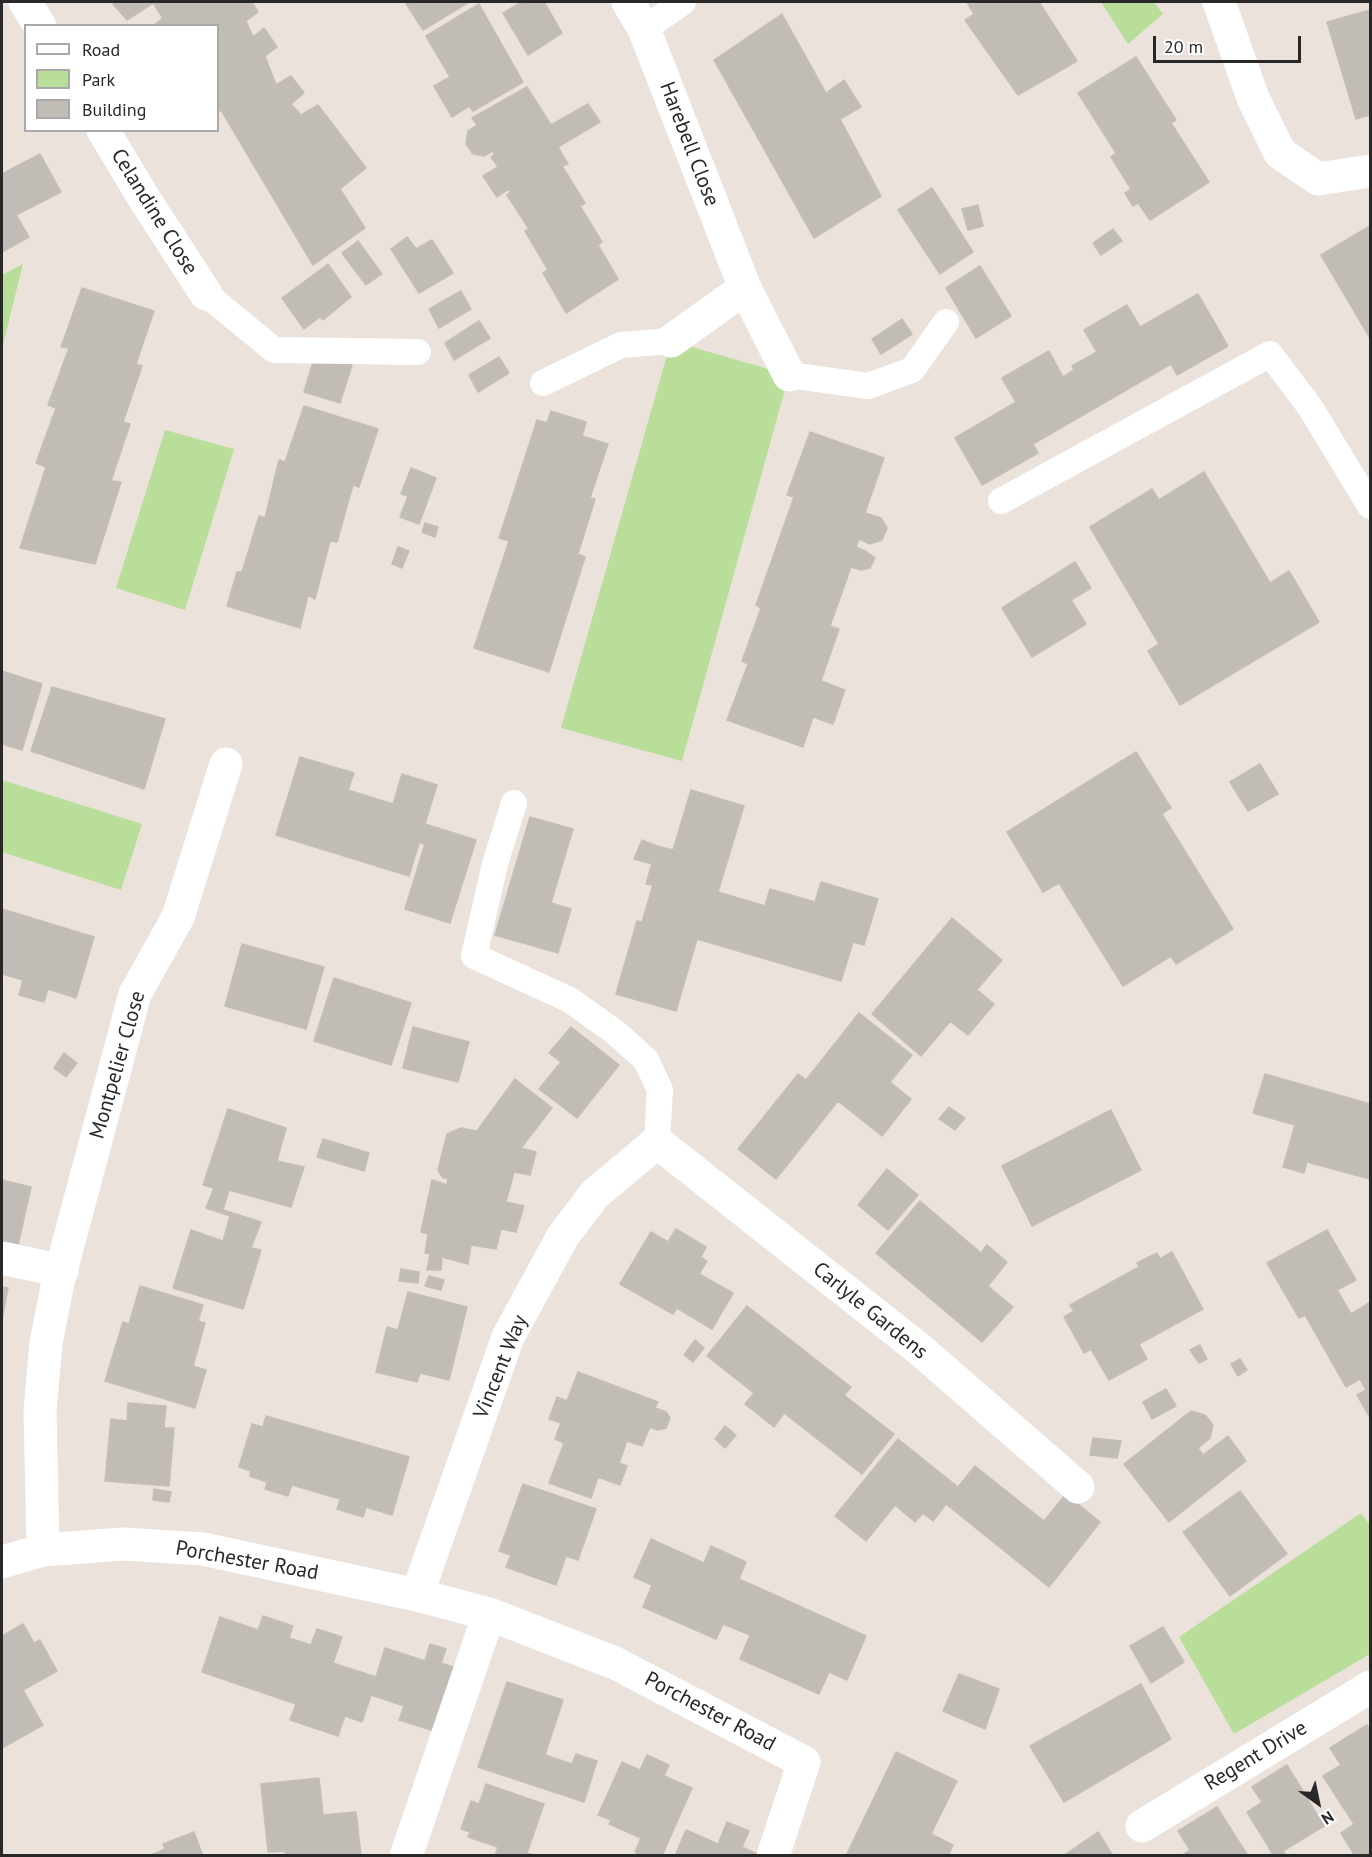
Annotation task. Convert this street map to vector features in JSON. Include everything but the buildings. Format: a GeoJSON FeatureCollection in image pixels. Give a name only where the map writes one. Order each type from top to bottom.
{"type":"FeatureCollection","features":[{"type":"Feature","properties":{"kind":"street"},"geometry":{"type":"LineString","coordinates":[[25,2],[39,24]]}},
{"type":"Feature","properties":{"kind":"street"},"geometry":{"type":"LineString","coordinates":[[1219,2],[1253,98],[1280,153],[1318,179],[1371,171]]}},
{"type":"Feature","properties":{"kind":"street","name":"Harebell Close"},"geometry":{"type":"LineString","coordinates":[[636,15],[745,288],[789,375]]}},
{"type":"Feature","properties":{"kind":"street","name":"Celandine Close"},"geometry":{"type":"LineString","coordinates":[[104,132],[206,294]]}},
{"type":"Feature","properties":{"kind":"street"},"geometry":{"type":"LineString","coordinates":[[671,341],[745,288]]}},
{"type":"Feature","properties":{"kind":"street","name":"Montpelier Close"},"geometry":{"type":"LineString","coordinates":[[43,1550],[40,1411],[46,1342],[62,1271],[135,994],[178,917],[226,764]]}},
{"type":"Feature","properties":{"kind":"street","name":"Carlyle Gardens"},"geometry":{"type":"LineString","coordinates":[[657,1142],[918,1348],[1078,1486]]}},
{"type":"Feature","properties":{"kind":"street","name":"Vincent Way"},"geometry":{"type":"LineString","coordinates":[[417,1595],[508,1337],[563,1236],[595,1194],[657,1142]]}},
{"type":"Feature","properties":{"kind":"street"},"geometry":{"type":"LineString","coordinates":[[2,1258],[62,1271]]}},
{"type":"Feature","properties":{"kind":"street","name":"Porchester Road"},"geometry":{"type":"LineString","coordinates":[[2,1562],[43,1550],[124,1544],[203,1549],[417,1595],[489,1614],[615,1663],[804,1762],[773,1856]]}},
{"type":"Feature","properties":{"kind":"street"},"geometry":{"type":"LineString","coordinates":[[406,1856],[489,1614]]}},
{"type":"Feature","properties":{"kind":"street","name":"Regent Drive"},"geometry":{"type":"LineString","coordinates":[[1142,1826],[1371,1687]]}},
{"type":"Feature","properties":{"kind":"lane"},"geometry":{"type":"LineString","coordinates":[[636,15],[683,2]]}},
{"type":"Feature","properties":{"kind":"lane"},"geometry":{"type":"LineString","coordinates":[[206,294],[274,350],[418,352]]}},
{"type":"Feature","properties":{"kind":"lane"},"geometry":{"type":"LineString","coordinates":[[789,375],[868,386],[912,370],[946,322]]}},
{"type":"Feature","properties":{"kind":"lane"},"geometry":{"type":"LineString","coordinates":[[543,383],[621,345],[671,341]]}},
{"type":"Feature","properties":{"kind":"lane"},"geometry":{"type":"LineString","coordinates":[[1001,501],[1270,354],[1310,407],[1371,506]]}},
{"type":"Feature","properties":{"kind":"lane"},"geometry":{"type":"LineString","coordinates":[[514,803],[495,864],[474,956],[570,1000],[616,1033],[646,1060],[660,1090],[657,1142]]}},
{"type":"Feature","properties":{"kind":"green space"},"geometry":{"type":"Polygon","coordinates":[[[1101,2],[1154,2],[1163,14],[1128,44],[1101,2]]]}},
{"type":"Feature","properties":{"kind":"green space"},"geometry":{"type":"Polygon","coordinates":[[[23,264],[2,349],[2,275],[23,264]]]}},
{"type":"Feature","properties":{"kind":"green space"},"geometry":{"type":"Polygon","coordinates":[[[671,341],[789,375],[682,761],[561,728],[671,341]]]}},
{"type":"Feature","properties":{"kind":"green space"},"geometry":{"type":"Polygon","coordinates":[[[165,430],[234,449],[185,610],[116,588],[165,430]]]}},
{"type":"Feature","properties":{"kind":"green space"},"geometry":{"type":"Polygon","coordinates":[[[2,780],[142,824],[121,890],[2,852],[2,780]]]}},
{"type":"Feature","properties":{"kind":"green space"},"geometry":{"type":"Polygon","coordinates":[[[1361,1513],[1370,1525],[1370,1654],[1234,1734],[1179,1637],[1361,1513]]]}}]}
